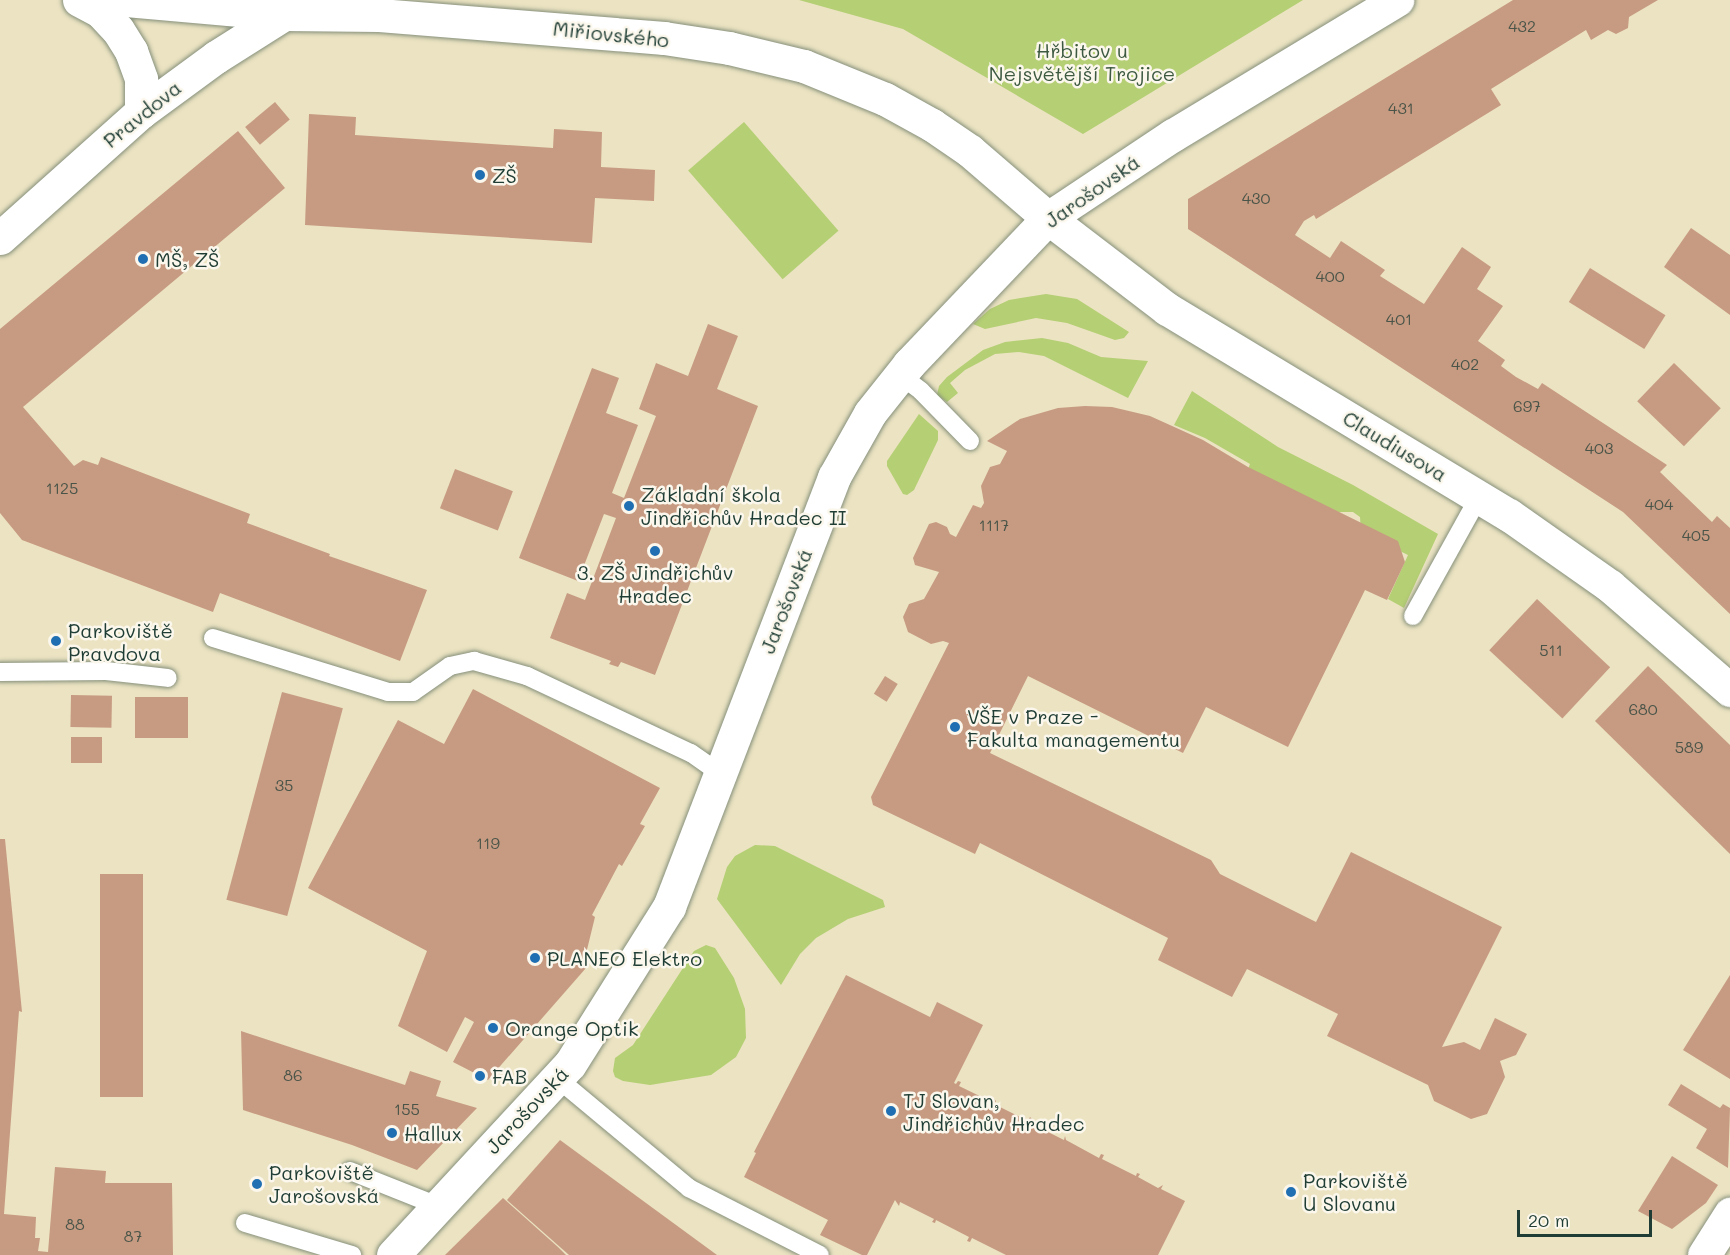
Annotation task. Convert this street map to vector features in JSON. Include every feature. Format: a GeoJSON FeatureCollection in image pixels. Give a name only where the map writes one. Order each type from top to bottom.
{"type":"FeatureCollection","features":[{"type":"Feature","properties":{"kind":"street"},"geometry":{"type":"LineString","coordinates":[[79,0],[100,11],[118,30],[131,51],[141,79],[141,112]]}},
{"type":"Feature","properties":{"kind":"street","name":"Miřiovského"},"geometry":{"type":"LineString","coordinates":[[126,0],[284,7],[583,30],[729,48],[804,66],[885,99],[932,125],[970,151],[1048,218]]}},
{"type":"Feature","properties":{"kind":"street","name":"Jarošovská"},"geometry":{"type":"LineString","coordinates":[[393,1255],[570,1064],[669,907],[834,477],[870,413],[900,375],[949,320],[1048,218],[1173,135],[1397,0]]}},
{"type":"Feature","properties":{"kind":"street","name":"Pravdova"},"geometry":{"type":"LineString","coordinates":[[0,238],[141,112],[284,7]]}},
{"type":"Feature","properties":{"kind":"street","name":"Claudiusova"},"geometry":{"type":"LineString","coordinates":[[1048,218],[1167,309],[1479,497],[1610,586],[1730,690]]}},
{"type":"Feature","properties":{"kind":"street"},"geometry":{"type":"LineString","coordinates":[[1704,1255],[1730,1214]]}},
{"type":"Feature","properties":{"kind":"lane"},"geometry":{"type":"LineString","coordinates":[[900,375],[921,391],[970,441]]}},
{"type":"Feature","properties":{"kind":"lane"},"geometry":{"type":"LineString","coordinates":[[1413,616],[1479,497]]}},
{"type":"Feature","properties":{"kind":"lane"},"geometry":{"type":"LineString","coordinates":[[213,638],[388,692],[412,692],[450,666],[474,662],[527,676],[692,753],[720,773]]}},
{"type":"Feature","properties":{"kind":"lane"},"geometry":{"type":"LineString","coordinates":[[0,672],[106,671],[168,678]]}},
{"type":"Feature","properties":{"kind":"lane"},"geometry":{"type":"LineString","coordinates":[[557,1078],[688,1188],[820,1255]]}},
{"type":"Feature","properties":{"kind":"lane"},"geometry":{"type":"LineString","coordinates":[[350,1171],[438,1206]]}},
{"type":"Feature","properties":{"kind":"lane"},"geometry":{"type":"LineString","coordinates":[[245,1223],[352,1255]]}},
{"type":"Feature","properties":{"kind":"green space","name":"Hřbitov u Nejsvětější Trojice"},"geometry":{"type":"Polygon","coordinates":[[[799,0],[1303,0],[1083,134],[903,29],[799,0]]]}},
{"type":"Feature","properties":{"kind":"green space"},"geometry":{"type":"Polygon","coordinates":[[[744,122],[838,231],[783,279],[688,171],[744,122]]]}},
{"type":"Feature","properties":{"kind":"green space"},"geometry":{"type":"Polygon","coordinates":[[[1046,294],[1077,299],[1129,332],[1124,338],[1115,340],[1067,323],[1036,318],[985,329],[973,324],[990,309],[1009,300],[1046,294]]]}},
{"type":"Feature","properties":{"kind":"green space"},"geometry":{"type":"Polygon","coordinates":[[[1042,338],[1068,343],[1101,357],[1148,361],[1128,398],[1044,356],[1019,352],[995,354],[965,370],[950,383],[958,393],[947,402],[937,395],[939,386],[947,377],[983,350],[1005,342],[1042,338]]]}},
{"type":"Feature","properties":{"kind":"green space"},"geometry":{"type":"Polygon","coordinates":[[[1192,391],[1278,447],[1353,485],[1438,534],[1404,608],[1388,599],[1408,555],[1361,532],[1360,517],[1353,512],[1338,512],[1247,472],[1250,464],[1205,438],[1174,425],[1192,391]]]}},
{"type":"Feature","properties":{"kind":"green space"},"geometry":{"type":"Polygon","coordinates":[[[919,414],[938,431],[938,440],[914,490],[907,495],[903,494],[887,466],[887,461],[919,414]]]}},
{"type":"Feature","properties":{"kind":"green space"},"geometry":{"type":"Polygon","coordinates":[[[755,845],[775,846],[883,900],[885,907],[848,919],[816,938],[800,954],[781,985],[717,899],[727,867],[735,856],[755,845]]]}},
{"type":"Feature","properties":{"kind":"green space"},"geometry":{"type":"Polygon","coordinates":[[[706,945],[715,948],[734,978],[745,1009],[746,1038],[736,1057],[711,1075],[650,1085],[623,1081],[615,1077],[613,1071],[615,1058],[633,1045],[694,951],[706,945]]]}},
{"type":"Feature","properties":{"kind":"building"},"geometry":{"type":"Polygon","coordinates":[[[1513,0],[1658,0],[1629,17],[1628,28],[1616,34],[1608,30],[1591,40],[1586,30],[1491,89],[1501,105],[1316,219],[1314,215],[1304,221],[1295,235],[1330,258],[1341,241],[1385,270],[1380,276],[1424,304],[1462,247],[1491,267],[1477,289],[1503,306],[1478,341],[1505,360],[1501,366],[1516,377],[1538,389],[1542,383],[1667,465],[1660,472],[1712,522],[1717,516],[1730,528],[1730,614],[1623,512],[1188,229],[1188,199],[1513,0]]]}},
{"type":"Feature","properties":{"kind":"building"},"geometry":{"type":"Polygon","coordinates":[[[275,102],[290,120],[260,145],[245,127],[275,102]]]}},
{"type":"Feature","properties":{"kind":"building","name":"ZŠ"},"geometry":{"type":"Polygon","coordinates":[[[309,114],[356,117],[355,135],[553,148],[554,129],[602,132],[601,167],[655,170],[654,201],[595,198],[592,243],[305,225],[309,114]]]}},
{"type":"Feature","properties":{"kind":"building"},"geometry":{"type":"Polygon","coordinates":[[[238,131],[285,188],[23,407],[74,466],[83,460],[98,465],[101,457],[250,514],[247,523],[330,554],[329,556],[427,590],[400,661],[220,593],[213,612],[22,540],[0,513],[0,329],[238,131]]]}},
{"type":"Feature","properties":{"kind":"building"},"geometry":{"type":"Polygon","coordinates":[[[1691,228],[1730,255],[1730,315],[1664,267],[1691,228]]]}},
{"type":"Feature","properties":{"kind":"building"},"geometry":{"type":"Polygon","coordinates":[[[1590,268],[1665,315],[1644,349],[1569,302],[1590,268]]]}},
{"type":"Feature","properties":{"kind":"building","name":"Základní škola Jindřichův Hradec II"},"geometry":{"type":"Polygon","coordinates":[[[708,324],[738,336],[717,389],[758,406],[655,675],[621,662],[618,667],[609,664],[611,661],[550,638],[567,593],[585,600],[616,518],[604,514],[578,581],[519,558],[592,368],[619,378],[606,413],[638,425],[612,493],[624,498],[656,416],[639,409],[656,363],[688,376],[708,324]]]}},
{"type":"Feature","properties":{"kind":"building"},"geometry":{"type":"Polygon","coordinates":[[[1674,363],[1721,408],[1684,446],[1637,401],[1674,363]]]}},
{"type":"Feature","properties":{"kind":"building","name":"VŠE v Praze - Fakulta managementu"},"geometry":{"type":"Polygon","coordinates":[[[1112,407],[1150,416],[1203,440],[1248,467],[1398,541],[1405,562],[1387,600],[1365,590],[1288,747],[1206,707],[1183,753],[1028,676],[990,753],[1211,860],[1220,874],[1316,922],[1351,852],[1502,927],[1442,1047],[1464,1042],[1480,1050],[1495,1018],[1527,1034],[1516,1055],[1500,1061],[1505,1077],[1487,1114],[1471,1119],[1434,1101],[1428,1085],[1327,1036],[1338,1014],[1247,969],[1232,997],[1158,960],[1168,938],[980,843],[975,854],[873,805],[871,797],[949,643],[943,641],[931,644],[908,632],[903,617],[909,604],[924,599],[939,572],[915,565],[913,558],[929,524],[936,522],[947,527],[950,534],[956,537],[973,505],[981,508],[984,503],[981,486],[990,467],[1000,464],[1007,451],[987,441],[1020,419],[1058,408],[1112,407]]]}},
{"type":"Feature","properties":{"kind":"building"},"geometry":{"type":"Polygon","coordinates":[[[455,469],[513,491],[498,530],[440,508],[455,469]]]}},
{"type":"Feature","properties":{"kind":"building"},"geometry":{"type":"Polygon","coordinates":[[[1537,599],[1610,667],[1562,718],[1489,650],[1537,599]]]}},
{"type":"Feature","properties":{"kind":"building"},"geometry":{"type":"Polygon","coordinates":[[[1648,666],[1730,745],[1730,854],[1595,721],[1648,666]]]}},
{"type":"Feature","properties":{"kind":"building"},"geometry":{"type":"Polygon","coordinates":[[[885,676],[898,684],[887,702],[874,694],[885,676]]]}},
{"type":"Feature","properties":{"kind":"building"},"geometry":{"type":"Polygon","coordinates":[[[473,689],[660,788],[640,824],[645,826],[622,866],[619,864],[592,915],[595,917],[583,966],[586,968],[488,1080],[453,1062],[474,1022],[465,1017],[447,1052],[398,1026],[427,951],[308,888],[398,720],[444,744],[473,689]]]}},
{"type":"Feature","properties":{"kind":"building"},"geometry":{"type":"Polygon","coordinates":[[[282,692],[343,708],[287,916],[226,900],[282,692]]]}},
{"type":"Feature","properties":{"kind":"building"},"geometry":{"type":"Polygon","coordinates":[[[71,695],[112,696],[111,728],[70,727],[71,695]]]}},
{"type":"Feature","properties":{"kind":"building"},"geometry":{"type":"Polygon","coordinates":[[[135,697],[188,697],[188,738],[135,738],[135,697]]]}},
{"type":"Feature","properties":{"kind":"building"},"geometry":{"type":"Polygon","coordinates":[[[71,737],[102,737],[102,763],[71,763],[71,737]]]}},
{"type":"Feature","properties":{"kind":"building"},"geometry":{"type":"Polygon","coordinates":[[[0,839],[5,839],[22,1012],[19,1011],[4,1214],[36,1217],[35,1238],[40,1238],[38,1251],[48,1252],[55,1167],[106,1171],[105,1183],[172,1183],[173,1255],[0,1255],[0,839]]]}},
{"type":"Feature","properties":{"kind":"building"},"geometry":{"type":"Polygon","coordinates":[[[100,874],[143,874],[143,1097],[100,1097],[100,874]]]}},
{"type":"Feature","properties":{"kind":"building","name":"TJ Slovan, Jindřichův Hradec"},"geometry":{"type":"Polygon","coordinates":[[[846,975],[930,1017],[937,1002],[983,1025],[954,1083],[961,1082],[959,1086],[992,1102],[994,1099],[996,1101],[994,1104],[1028,1121],[1030,1117],[1032,1119],[1030,1123],[1064,1140],[1065,1136],[1066,1140],[1099,1158],[1101,1154],[1104,1155],[1102,1159],[1136,1176],[1137,1173],[1140,1174],[1138,1177],[1158,1188],[1163,1185],[1161,1189],[1185,1201],[1158,1255],[1006,1255],[972,1238],[970,1242],[967,1241],[969,1237],[936,1220],[935,1223],[932,1222],[934,1219],[900,1202],[899,1206],[895,1200],[867,1255],[862,1255],[820,1235],[828,1220],[744,1177],[756,1153],[754,1152],[846,975]]]}},
{"type":"Feature","properties":{"kind":"building"},"geometry":{"type":"Polygon","coordinates":[[[1730,975],[1730,1079],[1683,1050],[1730,975]]]}},
{"type":"Feature","properties":{"kind":"building"},"geometry":{"type":"Polygon","coordinates":[[[241,1031],[405,1085],[410,1071],[441,1081],[436,1096],[477,1108],[417,1170],[352,1145],[243,1110],[241,1031]]]}},
{"type":"Feature","properties":{"kind":"building"},"geometry":{"type":"Polygon","coordinates":[[[1681,1084],[1720,1108],[1723,1104],[1730,1108],[1728,1168],[1696,1148],[1707,1129],[1668,1105],[1681,1084]]]}},
{"type":"Feature","properties":{"kind":"building"},"geometry":{"type":"Polygon","coordinates":[[[560,1140],[717,1255],[569,1255],[507,1200],[560,1140]]]}},
{"type":"Feature","properties":{"kind":"building"},"geometry":{"type":"Polygon","coordinates":[[[1672,1156],[1718,1185],[1706,1203],[1672,1229],[1638,1211],[1672,1156]]]}},
{"type":"Feature","properties":{"kind":"building"},"geometry":{"type":"Polygon","coordinates":[[[503,1198],[558,1247],[566,1255],[445,1255],[503,1198]]]}},
{"type":"Feature","properties":{"kind":"place","name":"ZŠ"},"geometry":{"type":"Point","coordinates":[480,175]}},
{"type":"Feature","properties":{"kind":"place","name":"MŠ, ZŠ"},"geometry":{"type":"Point","coordinates":[143,259]}},
{"type":"Feature","properties":{"kind":"place","name":"Základní škola Jindřichův Hradec II"},"geometry":{"type":"Point","coordinates":[629,506]}},
{"type":"Feature","properties":{"kind":"place","name":"3. ZŠ Jindřichův Hradec"},"geometry":{"type":"Point","coordinates":[655,551]}},
{"type":"Feature","properties":{"kind":"place","name":"Parkoviště Pravdova"},"geometry":{"type":"Point","coordinates":[56,641]}},
{"type":"Feature","properties":{"kind":"place","name":"VŠE v Praze - Fakulta managementu"},"geometry":{"type":"Point","coordinates":[955,727]}},
{"type":"Feature","properties":{"kind":"place","name":"PLANEO Elektro"},"geometry":{"type":"Point","coordinates":[535,958]}},
{"type":"Feature","properties":{"kind":"place","name":"Orange Optik"},"geometry":{"type":"Point","coordinates":[493,1028]}},
{"type":"Feature","properties":{"kind":"place","name":"FAB"},"geometry":{"type":"Point","coordinates":[480,1076]}},
{"type":"Feature","properties":{"kind":"place","name":"TJ Slovan, Jindřichův Hradec"},"geometry":{"type":"Point","coordinates":[891,1111]}},
{"type":"Feature","properties":{"kind":"place","name":"Hallux"},"geometry":{"type":"Point","coordinates":[392,1133]}},
{"type":"Feature","properties":{"kind":"place","name":"Parkoviště Jarošovská"},"geometry":{"type":"Point","coordinates":[257,1184]}},
{"type":"Feature","properties":{"kind":"place","name":"Parkoviště U Slovanu"},"geometry":{"type":"Point","coordinates":[1291,1192]}}]}
